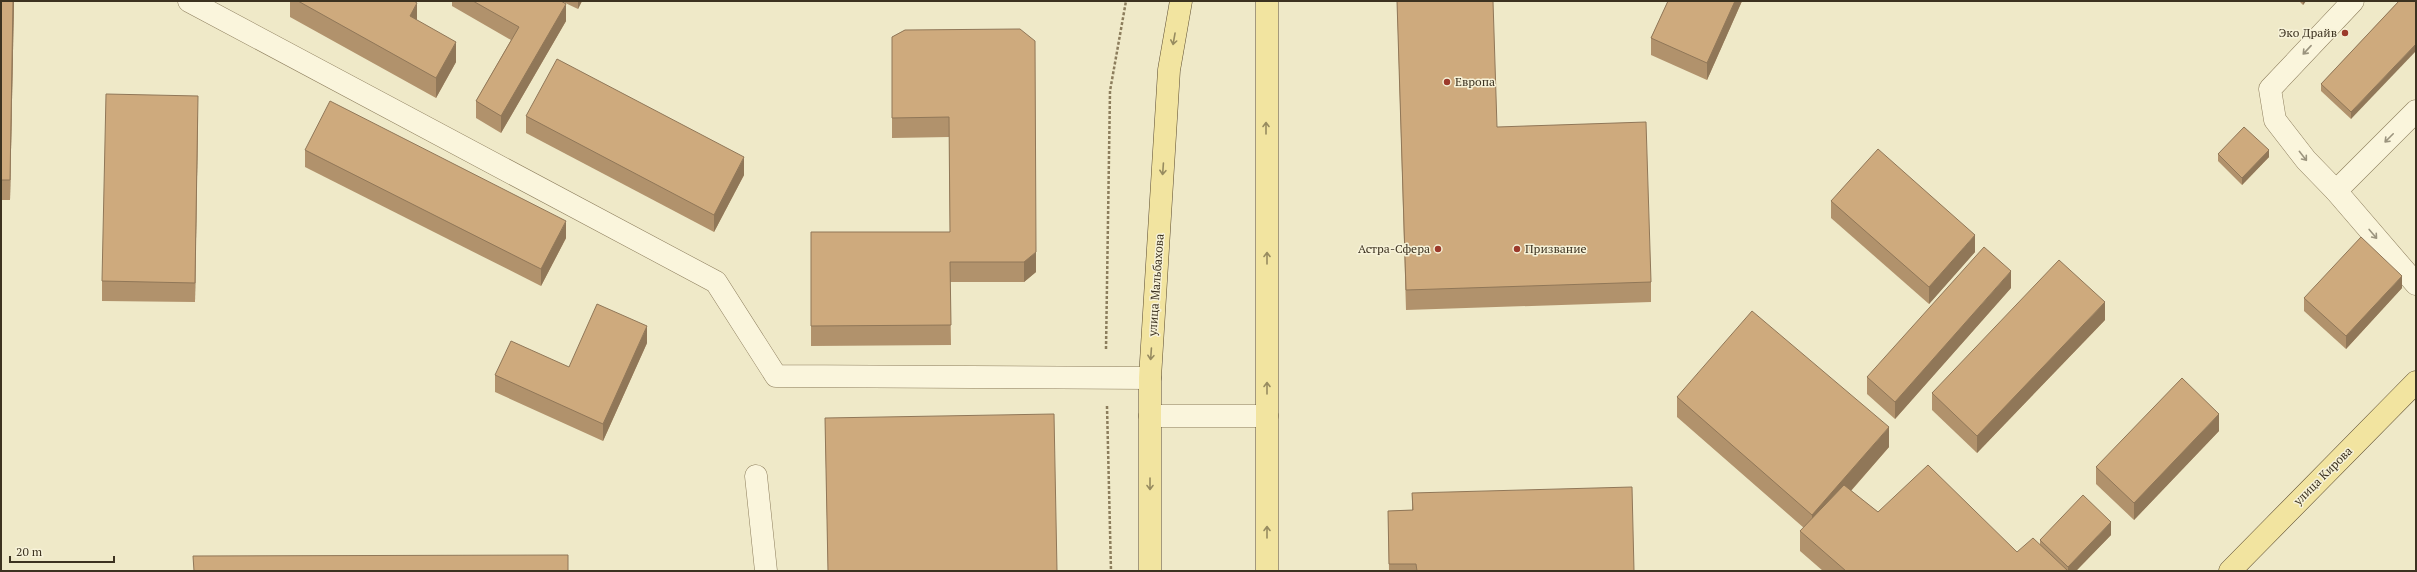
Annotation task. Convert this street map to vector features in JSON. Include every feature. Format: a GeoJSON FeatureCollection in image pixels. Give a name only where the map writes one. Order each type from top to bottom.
{"type":"FeatureCollection","features":[{"type":"Feature","properties":{"kind":"main road","name":"улица Мальбахова"},"geometry":{"type":"LineString","coordinates":[[1150,571],[1150,378],[1169,70],[1181,1]]}},
{"type":"Feature","properties":{"kind":"main road"},"geometry":{"type":"LineString","coordinates":[[1267,1],[1267,571]]}},
{"type":"Feature","properties":{"kind":"main road","name":"улица Кирова"},"geometry":{"type":"LineString","coordinates":[[2230,571],[2416,382]]}},
{"type":"Feature","properties":{"kind":"lane"},"geometry":{"type":"LineString","coordinates":[[190,1],[716,282],[776,376],[1150,378]]}},
{"type":"Feature","properties":{"kind":"lane"},"geometry":{"type":"LineString","coordinates":[[2353,1],[2270,89],[2275,120],[2306,160],[2336,191],[2416,284]]}},
{"type":"Feature","properties":{"kind":"lane"},"geometry":{"type":"LineString","coordinates":[[2336,191],[2416,111]]}},
{"type":"Feature","properties":{"kind":"lane"},"geometry":{"type":"LineString","coordinates":[[1150,416],[1267,416]]}},
{"type":"Feature","properties":{"kind":"lane"},"geometry":{"type":"LineString","coordinates":[[756,476],[766,571]]}},
{"type":"Feature","properties":{"kind":"path"},"geometry":{"type":"LineString","coordinates":[[1111,571],[1106,378],[1110,91],[1126,1]]}},
{"type":"Feature","properties":{"kind":"building"},"geometry":{"type":"Polygon","coordinates":[[[1,1],[13,1],[10,180],[1,180],[1,1]]]}},
{"type":"Feature","properties":{"kind":"building"},"geometry":{"type":"Polygon","coordinates":[[[298,1],[414,1],[417,3],[410,16],[456,42],[436,78],[298,1]]]}},
{"type":"Feature","properties":{"kind":"building"},"geometry":{"type":"Polygon","coordinates":[[[473,1],[561,1],[566,4],[501,116],[476,101],[519,27],[473,1]]]}},
{"type":"Feature","properties":{"kind":"building"},"geometry":{"type":"Polygon","coordinates":[[[1397,1],[1493,1],[1497,127],[1646,122],[1651,282],[1406,290],[1397,1]]]}},
{"type":"Feature","properties":{"kind":"building"},"geometry":{"type":"Polygon","coordinates":[[[1668,1],[1735,1],[1707,63],[1651,38],[1668,1]]]}},
{"type":"Feature","properties":{"kind":"building"},"geometry":{"type":"Polygon","coordinates":[[[2399,1],[2416,1],[2416,44],[2351,112],[2321,84],[2399,1]]]}},
{"type":"Feature","properties":{"kind":"building"},"geometry":{"type":"Polygon","coordinates":[[[1020,29],[1035,41],[1036,252],[1024,262],[950,262],[951,325],[811,326],[811,232],[950,232],[949,117],[892,118],[892,37],[905,30],[1020,29]]]}},
{"type":"Feature","properties":{"kind":"building"},"geometry":{"type":"Polygon","coordinates":[[[557,59],[744,157],[714,215],[526,116],[557,59]]]}},
{"type":"Feature","properties":{"kind":"building"},"geometry":{"type":"Polygon","coordinates":[[[106,94],[198,96],[195,283],[102,281],[106,94]]]}},
{"type":"Feature","properties":{"kind":"building"},"geometry":{"type":"Polygon","coordinates":[[[330,101],[566,221],[541,269],[305,150],[330,101]]]}},
{"type":"Feature","properties":{"kind":"building"},"geometry":{"type":"Polygon","coordinates":[[[2244,127],[2269,150],[2242,178],[2218,154],[2244,127]]]}},
{"type":"Feature","properties":{"kind":"building"},"geometry":{"type":"Polygon","coordinates":[[[1878,149],[1975,235],[1929,287],[1831,201],[1878,149]]]}},
{"type":"Feature","properties":{"kind":"building"},"geometry":{"type":"Polygon","coordinates":[[[2361,237],[2402,276],[2346,336],[2304,298],[2361,237]]]}},
{"type":"Feature","properties":{"kind":"building"},"geometry":{"type":"Polygon","coordinates":[[[1984,247],[2011,271],[1895,402],[1867,377],[1984,247]]]}},
{"type":"Feature","properties":{"kind":"building"},"geometry":{"type":"Polygon","coordinates":[[[2059,260],[2105,302],[1977,436],[1932,393],[2059,260]]]}},
{"type":"Feature","properties":{"kind":"building"},"geometry":{"type":"Polygon","coordinates":[[[597,304],[647,326],[603,424],[495,375],[511,341],[569,367],[597,304]]]}},
{"type":"Feature","properties":{"kind":"building"},"geometry":{"type":"Polygon","coordinates":[[[1752,311],[1889,427],[1812,515],[1677,397],[1752,311]]]}},
{"type":"Feature","properties":{"kind":"building"},"geometry":{"type":"Polygon","coordinates":[[[2182,378],[2219,414],[2134,503],[2096,467],[2182,378]]]}},
{"type":"Feature","properties":{"kind":"building"},"geometry":{"type":"Polygon","coordinates":[[[1054,414],[1057,571],[828,571],[825,418],[1054,414]]]}},
{"type":"Feature","properties":{"kind":"building"},"geometry":{"type":"Polygon","coordinates":[[[1928,465],[2017,552],[2033,538],[2068,571],[1846,571],[1800,531],[1844,485],[1878,512],[1928,465]]]}},
{"type":"Feature","properties":{"kind":"building"},"geometry":{"type":"Polygon","coordinates":[[[1632,487],[1634,571],[1417,571],[1416,564],[1389,564],[1388,511],[1413,510],[1412,493],[1632,487]]]}},
{"type":"Feature","properties":{"kind":"building"},"geometry":{"type":"Polygon","coordinates":[[[2083,495],[2111,522],[2068,567],[2040,540],[2083,495]]]}},
{"type":"Feature","properties":{"kind":"building"},"geometry":{"type":"Polygon","coordinates":[[[568,555],[568,571],[194,571],[193,556],[568,555]]]}},
{"type":"Feature","properties":{"kind":"place","name":"Эко Драйв"},"geometry":{"type":"Point","coordinates":[2345,33]}},
{"type":"Feature","properties":{"kind":"place","name":"Европа"},"geometry":{"type":"Point","coordinates":[1447,82]}},
{"type":"Feature","properties":{"kind":"place","name":"Астра-Сфера"},"geometry":{"type":"Point","coordinates":[1438,249]}},
{"type":"Feature","properties":{"kind":"place","name":"Призвание"},"geometry":{"type":"Point","coordinates":[1517,249]}}]}
